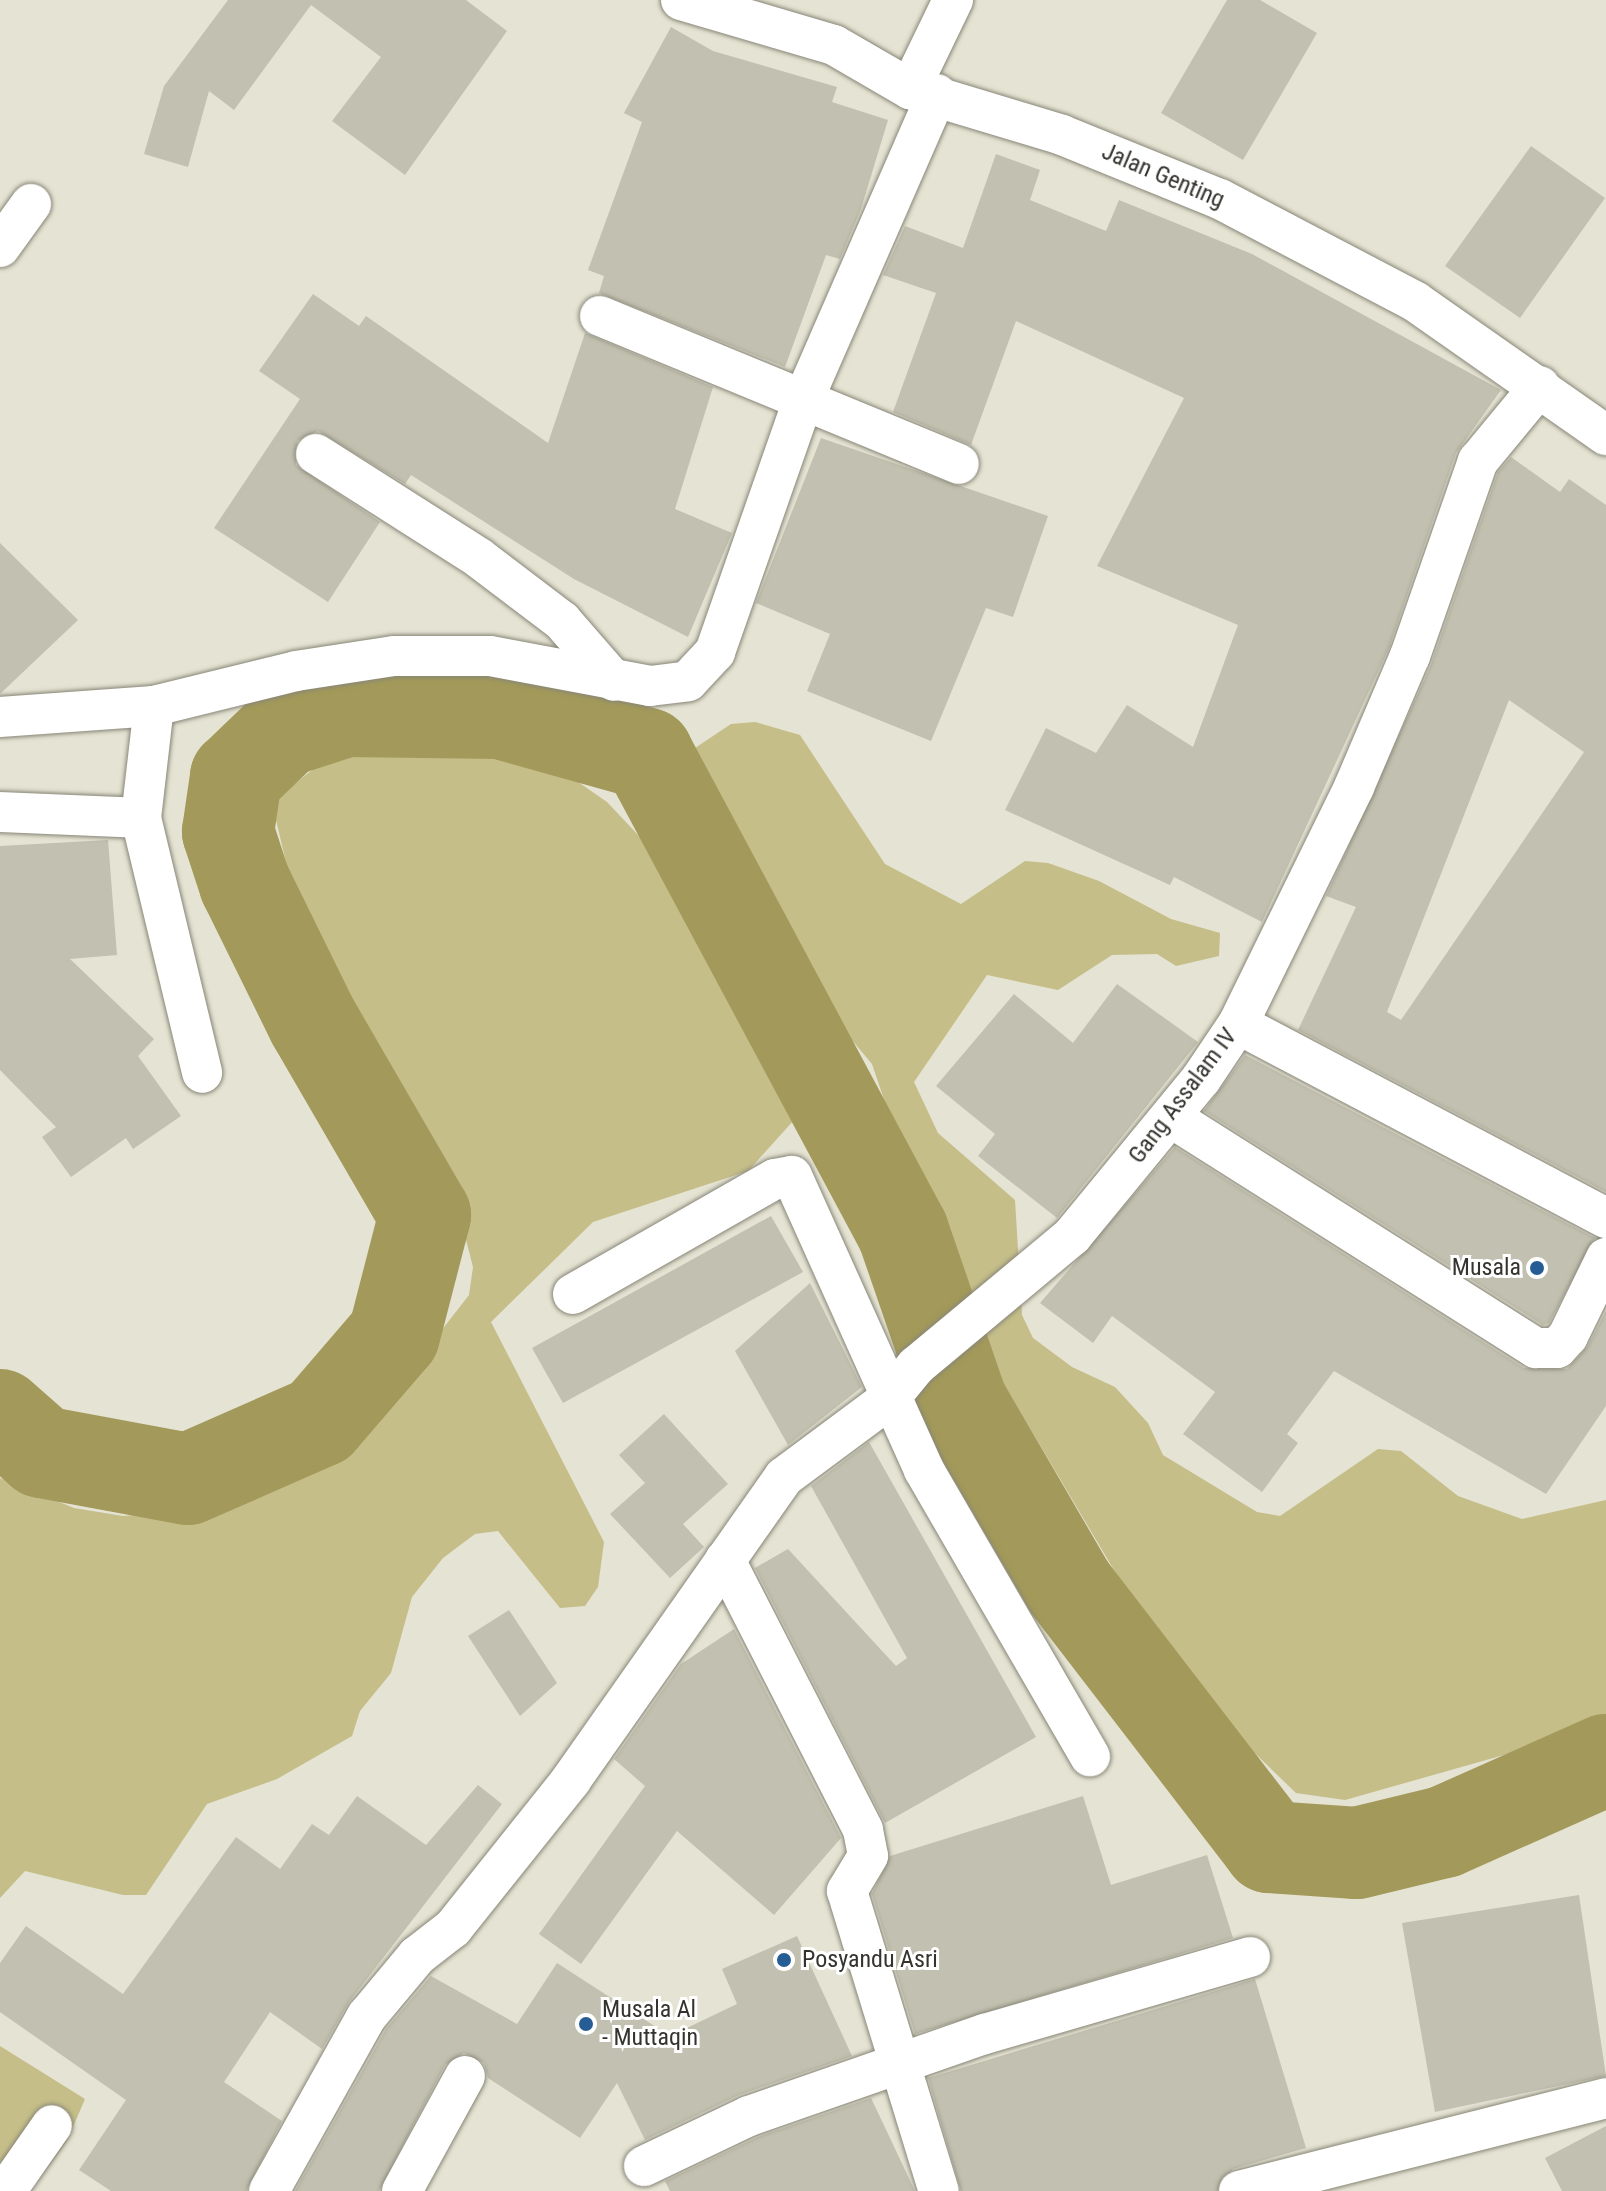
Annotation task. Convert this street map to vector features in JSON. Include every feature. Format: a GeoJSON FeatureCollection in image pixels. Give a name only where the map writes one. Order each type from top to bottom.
{"type":"FeatureCollection","features":[{"type":"Feature","properties":{"kind":"street","name":"Jalan Genting"},"geometry":{"type":"LineString","coordinates":[[681,0],[834,45],[923,91],[1062,135],[1220,199],[1416,302],[1606,435]]}},
{"type":"Feature","properties":{"kind":"street"},"geometry":{"type":"LineString","coordinates":[[0,717],[154,706],[296,671],[394,656],[490,656],[650,686],[688,681],[715,652],[802,403],[923,91],[953,0]]}},
{"type":"Feature","properties":{"kind":"street"},"geometry":{"type":"LineString","coordinates":[[0,247],[31,204]]}},
{"type":"Feature","properties":{"kind":"street"},"geometry":{"type":"LineString","coordinates":[[600,316],[802,403],[959,464]]}},
{"type":"Feature","properties":{"kind":"street","name":"Gang Assalam IV"},"geometry":{"type":"LineString","coordinates":[[269,2191],[367,2016],[417,1956],[453,1928],[571,1780],[784,1477],[889,1399],[916,1366],[1072,1236],[1172,1118],[1238,1024],[1410,656],[1478,461],[1540,386]]}},
{"type":"Feature","properties":{"kind":"street"},"geometry":{"type":"LineString","coordinates":[[316,454],[479,558],[562,621],[614,681]]}},
{"type":"Feature","properties":{"kind":"street"},"geometry":{"type":"LineString","coordinates":[[154,706],[141,818],[202,1073]]}},
{"type":"Feature","properties":{"kind":"street"},"geometry":{"type":"LineString","coordinates":[[0,812],[141,818]]}},
{"type":"Feature","properties":{"kind":"street"},"geometry":{"type":"LineString","coordinates":[[1238,1024],[1606,1218]]}},
{"type":"Feature","properties":{"kind":"street"},"geometry":{"type":"LineString","coordinates":[[1172,1118],[1536,1348],[1557,1348],[1568,1336],[1606,1258]]}},
{"type":"Feature","properties":{"kind":"street"},"geometry":{"type":"LineString","coordinates":[[573,1294],[775,1179],[792,1176],[889,1399],[924,1470],[1090,1756]]}},
{"type":"Feature","properties":{"kind":"street"},"geometry":{"type":"LineString","coordinates":[[725,1560],[863,1830],[868,1856],[847,1891],[939,2191]]}},
{"type":"Feature","properties":{"kind":"street"},"geometry":{"type":"LineString","coordinates":[[644,2166],[749,2116],[898,2064],[1108,1993],[1250,1957]]}},
{"type":"Feature","properties":{"kind":"street"},"geometry":{"type":"LineString","coordinates":[[402,2191],[465,2076]]}},
{"type":"Feature","properties":{"kind":"street"},"geometry":{"type":"LineString","coordinates":[[1239,2191],[1606,2098]]}},
{"type":"Feature","properties":{"kind":"street"},"geometry":{"type":"LineString","coordinates":[[6,2191],[52,2125]]}},
{"type":"Feature","properties":{"kind":"shaded area"},"geometry":{"type":"Polygon","coordinates":[[[755,722],[800,735],[885,864],[961,904],[1025,861],[1048,863],[1099,881],[1171,919],[1220,933],[1219,956],[1176,966],[1157,954],[1112,955],[1058,990],[987,975],[914,1082],[938,1133],[1015,1200],[1022,1315],[1033,1338],[1072,1367],[1115,1387],[1148,1423],[1163,1455],[1257,1512],[1280,1516],[1378,1449],[1401,1451],[1458,1496],[1522,1519],[1606,1500],[1606,1726],[1345,1800],[1296,1793],[1179,1680],[979,1342],[921,1209],[872,1064],[795,972],[743,877],[692,750],[731,724],[755,722]]]}},
{"type":"Feature","properties":{"kind":"shaded area"},"geometry":{"type":"Polygon","coordinates":[[[365,742],[515,760],[568,775],[607,802],[639,836],[727,979],[794,1120],[748,1171],[593,1222],[491,1322],[604,1542],[598,1587],[585,1606],[560,1608],[498,1531],[475,1534],[443,1558],[412,1597],[391,1673],[360,1711],[352,1736],[277,1779],[207,1804],[146,1895],[123,1895],[25,1871],[0,1898],[0,1478],[74,1508],[123,1516],[191,1511],[297,1456],[399,1385],[469,1295],[473,1267],[446,1162],[317,950],[297,909],[276,820],[278,797],[340,748],[365,742]]]}},
{"type":"Feature","properties":{"kind":"shaded area"},"geometry":{"type":"Polygon","coordinates":[[[0,2046],[85,2099],[67,2141],[38,2181],[0,2191],[0,2046]]]}},
{"type":"Feature","properties":{"kind":"building"},"geometry":{"type":"Polygon","coordinates":[[[228,0],[466,0],[507,31],[405,175],[332,121],[381,57],[311,5],[234,110],[209,91],[188,167],[144,154],[164,86],[228,0]]]}},
{"type":"Feature","properties":{"kind":"building"},"geometry":{"type":"Polygon","coordinates":[[[1227,0],[1260,0],[1317,33],[1243,160],[1161,113],[1227,0]]]}},
{"type":"Feature","properties":{"kind":"building"},"geometry":{"type":"Polygon","coordinates":[[[671,27],[713,51],[837,87],[832,102],[888,120],[861,209],[840,259],[826,255],[785,367],[599,293],[604,276],[588,270],[642,122],[624,113],[671,27]]]}},
{"type":"Feature","properties":{"kind":"building"},"geometry":{"type":"Polygon","coordinates":[[[1531,146],[1605,198],[1520,318],[1445,266],[1531,146]]]}},
{"type":"Feature","properties":{"kind":"building"},"geometry":{"type":"Polygon","coordinates":[[[996,154],[1040,170],[1030,200],[1106,231],[1119,200],[1252,254],[1501,390],[1456,453],[1389,648],[1262,922],[1174,877],[1170,885],[1005,810],[1046,728],[1096,753],[1127,705],[1193,747],[1238,625],[1097,566],[1184,398],[1016,321],[971,445],[893,412],[936,293],[883,275],[905,226],[963,248],[996,154]]]}},
{"type":"Feature","properties":{"kind":"building"},"geometry":{"type":"Polygon","coordinates":[[[313,294],[359,326],[366,316],[548,443],[585,333],[713,387],[675,509],[732,533],[688,637],[574,579],[411,475],[405,484],[318,431],[297,441],[296,465],[380,522],[328,602],[214,528],[300,399],[259,371],[313,294]]]}},
{"type":"Feature","properties":{"kind":"building"},"geometry":{"type":"Polygon","coordinates":[[[821,438],[1048,516],[1013,617],[986,608],[931,741],[807,691],[830,634],[756,603],[821,438]]]}},
{"type":"Feature","properties":{"kind":"building"},"geometry":{"type":"Polygon","coordinates":[[[1511,457],[1560,492],[1569,479],[1606,505],[1606,1192],[1298,1030],[1356,907],[1326,896],[1431,665],[1498,472],[1511,457]],[[1509,700],[1387,1012],[1401,1020],[1584,752],[1509,700]]]}},
{"type":"Feature","properties":{"kind":"building"},"geometry":{"type":"Polygon","coordinates":[[[0,543],[78,620],[0,694],[0,543]]]}},
{"type":"Feature","properties":{"kind":"building"},"geometry":{"type":"Polygon","coordinates":[[[108,840],[117,955],[70,959],[154,1039],[138,1056],[181,1116],[133,1149],[126,1138],[71,1177],[42,1137],[56,1127],[0,1070],[0,846],[108,840]]]}},
{"type":"Feature","properties":{"kind":"building"},"geometry":{"type":"Polygon","coordinates":[[[1117,984],[1198,1042],[1057,1218],[978,1156],[995,1134],[936,1086],[1014,994],[1073,1043],[1117,984]]]}},
{"type":"Feature","properties":{"kind":"building"},"geometry":{"type":"Polygon","coordinates":[[[1245,1055],[1595,1238],[1549,1323],[1543,1325],[1204,1111],[1245,1055]]]}},
{"type":"Feature","properties":{"kind":"building"},"geometry":{"type":"Polygon","coordinates":[[[1175,1147],[1524,1368],[1567,1369],[1588,1346],[1606,1311],[1606,1406],[1546,1494],[1334,1371],[1287,1434],[1298,1443],[1262,1492],[1183,1434],[1215,1392],[1112,1316],[1093,1343],[1040,1303],[1175,1147]]]}},
{"type":"Feature","properties":{"kind":"building"},"geometry":{"type":"Polygon","coordinates":[[[771,1216],[803,1272],[563,1403],[532,1348],[771,1216]]]}},
{"type":"Feature","properties":{"kind":"building"},"geometry":{"type":"Polygon","coordinates":[[[810,1283],[862,1387],[788,1445],[735,1351],[810,1283]]]}},
{"type":"Feature","properties":{"kind":"building"},"geometry":{"type":"Polygon","coordinates":[[[664,1414],[728,1484],[683,1524],[704,1547],[670,1578],[610,1514],[645,1483],[619,1455],[664,1414]]]}},
{"type":"Feature","properties":{"kind":"building"},"geometry":{"type":"Polygon","coordinates":[[[869,1442],[1036,1737],[885,1823],[755,1568],[788,1549],[896,1666],[907,1658],[811,1486],[869,1442]]]}},
{"type":"Feature","properties":{"kind":"building"},"geometry":{"type":"Polygon","coordinates":[[[509,1610],[557,1683],[520,1716],[468,1636],[509,1610]]]}},
{"type":"Feature","properties":{"kind":"building"},"geometry":{"type":"Polygon","coordinates":[[[734,1629],[841,1838],[774,1915],[677,1831],[581,1964],[539,1934],[645,1786],[614,1759],[681,1664],[734,1629]]]}},
{"type":"Feature","properties":{"kind":"building"},"geometry":{"type":"Polygon","coordinates":[[[478,1785],[502,1804],[349,2002],[322,2049],[270,2012],[224,2082],[282,2121],[246,2191],[111,2191],[79,2170],[126,2100],[0,2012],[0,1963],[26,1926],[123,1994],[236,1837],[280,1869],[312,1824],[329,1835],[357,1796],[426,1845],[478,1785]]]}},
{"type":"Feature","properties":{"kind":"building"},"geometry":{"type":"Polygon","coordinates":[[[1083,1796],[1111,1885],[1207,1855],[1233,1938],[915,2034],[872,1894],[890,1856],[1083,1796]]]}},
{"type":"Feature","properties":{"kind":"building"},"geometry":{"type":"Polygon","coordinates":[[[1579,1895],[1606,2076],[1435,2112],[1402,1923],[1579,1895]]]}},
{"type":"Feature","properties":{"kind":"building"},"geometry":{"type":"Polygon","coordinates":[[[797,1936],[852,2056],[739,2095],[645,2140],[617,2083],[580,2138],[488,2078],[484,2063],[464,2053],[445,2065],[379,2191],[295,2191],[386,2029],[431,1976],[517,2024],[557,1963],[670,2036],[737,2004],[722,1969],[797,1936]]]}},
{"type":"Feature","properties":{"kind":"building"},"geometry":{"type":"Polygon","coordinates":[[[1255,1979],[1306,2148],[1233,2169],[1217,2191],[961,2191],[928,2078],[1255,1979]]]}},
{"type":"Feature","properties":{"kind":"building"},"geometry":{"type":"Polygon","coordinates":[[[871,2098],[915,2191],[670,2191],[665,2181],[758,2137],[871,2098]]]}},
{"type":"Feature","properties":{"kind":"building"},"geometry":{"type":"Polygon","coordinates":[[[1606,2126],[1606,2191],[1562,2191],[1545,2158],[1606,2126]]]}},
{"type":"Feature","properties":{"kind":"waterway"},"geometry":{"type":"LineString","coordinates":[[0,1415],[42,1452],[188,1479],[320,1421],[394,1335],[425,1215],[313,1022],[245,884],[228,832],[236,777],[284,731],[346,711],[500,713],[647,754],[903,1232],[962,1403],[1069,1587],[1269,1847],[1357,1853],[1444,1832],[1606,1760]]}},
{"type":"Feature","properties":{"kind":"place","name":"Musala"},"geometry":{"type":"Point","coordinates":[1537,1268]}},
{"type":"Feature","properties":{"kind":"place","name":"Posyandu Asri"},"geometry":{"type":"Point","coordinates":[784,1960]}},
{"type":"Feature","properties":{"kind":"place","name":"Musala Al - Muttaqin"},"geometry":{"type":"Point","coordinates":[586,2024]}}]}
